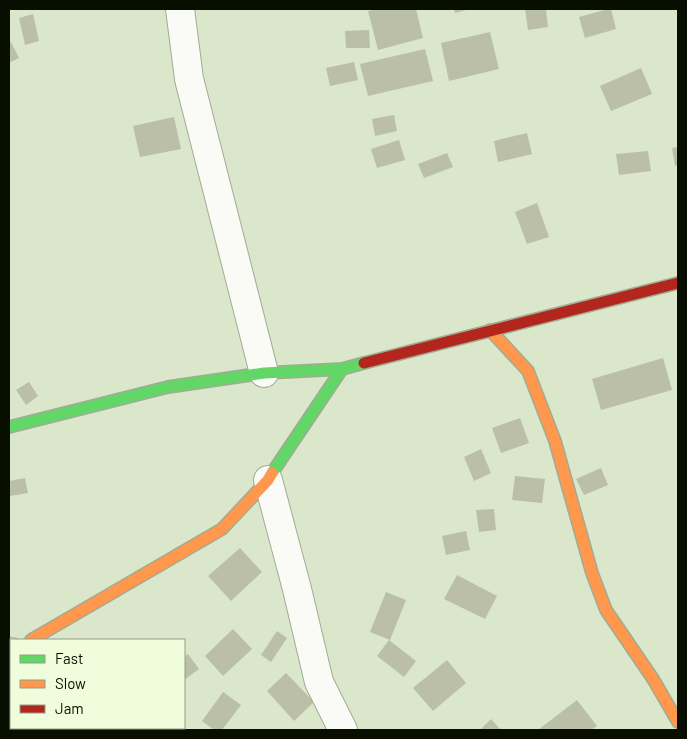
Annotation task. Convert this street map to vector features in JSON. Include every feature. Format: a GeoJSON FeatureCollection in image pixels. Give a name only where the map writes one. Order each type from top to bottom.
{"type":"FeatureCollection","features":[{"type":"Feature","properties":{"kind":"street"},"geometry":{"type":"LineString","coordinates":[[180,9],[189,79],[264,373]]}},
{"type":"Feature","properties":{"kind":"street"},"geometry":{"type":"LineString","coordinates":[[9,427],[168,387],[264,373],[342,369],[678,283]]}},
{"type":"Feature","properties":{"kind":"street"},"geometry":{"type":"LineString","coordinates":[[490,330],[528,371],[555,441],[592,573],[606,610],[653,678],[678,722]]}},
{"type":"Feature","properties":{"kind":"street"},"geometry":{"type":"LineString","coordinates":[[33,639],[222,529],[268,480],[342,369]]}},
{"type":"Feature","properties":{"kind":"street"},"geometry":{"type":"LineString","coordinates":[[268,480],[297,589],[318,682],[342,730]]}},
{"type":"Feature","properties":{"kind":"building"},"geometry":{"type":"Polygon","coordinates":[[[377,9],[416,9],[423,38],[378,50],[368,11],[377,9]]]}},
{"type":"Feature","properties":{"kind":"building"},"geometry":{"type":"Polygon","coordinates":[[[454,9],[470,9],[455,13],[454,9]]]}},
{"type":"Feature","properties":{"kind":"building"},"geometry":{"type":"Polygon","coordinates":[[[525,9],[546,9],[548,27],[528,30],[525,9]]]}},
{"type":"Feature","properties":{"kind":"building"},"geometry":{"type":"Polygon","coordinates":[[[611,9],[616,29],[585,38],[579,17],[611,9]]]}},
{"type":"Feature","properties":{"kind":"building"},"geometry":{"type":"Polygon","coordinates":[[[33,14],[39,41],[25,45],[19,18],[33,14]]]}},
{"type":"Feature","properties":{"kind":"building"},"geometry":{"type":"Polygon","coordinates":[[[369,30],[370,48],[346,48],[345,31],[369,30]]]}},
{"type":"Feature","properties":{"kind":"building"},"geometry":{"type":"Polygon","coordinates":[[[490,32],[499,69],[449,81],[441,43],[490,32]]]}},
{"type":"Feature","properties":{"kind":"building"},"geometry":{"type":"Polygon","coordinates":[[[11,42],[19,58],[9,63],[9,43],[11,42]]]}},
{"type":"Feature","properties":{"kind":"building"},"geometry":{"type":"Polygon","coordinates":[[[425,49],[433,81],[368,96],[360,64],[425,49]]]}},
{"type":"Feature","properties":{"kind":"building"},"geometry":{"type":"Polygon","coordinates":[[[354,62],[358,80],[330,86],[326,68],[354,62]]]}},
{"type":"Feature","properties":{"kind":"building"},"geometry":{"type":"Polygon","coordinates":[[[641,68],[652,94],[611,111],[600,86],[641,68]]]}},
{"type":"Feature","properties":{"kind":"building"},"geometry":{"type":"Polygon","coordinates":[[[394,115],[397,131],[375,136],[372,119],[394,115]]]}},
{"type":"Feature","properties":{"kind":"building"},"geometry":{"type":"Polygon","coordinates":[[[174,117],[181,149],[140,157],[133,126],[174,117]]]}},
{"type":"Feature","properties":{"kind":"building"},"geometry":{"type":"Polygon","coordinates":[[[527,133],[532,154],[498,162],[494,141],[527,133]]]}},
{"type":"Feature","properties":{"kind":"building"},"geometry":{"type":"Polygon","coordinates":[[[399,140],[405,160],[377,168],[371,149],[399,140]]]}},
{"type":"Feature","properties":{"kind":"building"},"geometry":{"type":"Polygon","coordinates":[[[678,147],[678,165],[675,166],[672,148],[678,147]]]}},
{"type":"Feature","properties":{"kind":"building"},"geometry":{"type":"Polygon","coordinates":[[[648,151],[651,171],[619,175],[616,154],[648,151]]]}},
{"type":"Feature","properties":{"kind":"building"},"geometry":{"type":"Polygon","coordinates":[[[447,153],[453,167],[424,178],[418,164],[447,153]]]}},
{"type":"Feature","properties":{"kind":"building"},"geometry":{"type":"Polygon","coordinates":[[[537,203],[549,237],[527,244],[515,212],[537,203]]]}},
{"type":"Feature","properties":{"kind":"building"},"geometry":{"type":"Polygon","coordinates":[[[663,358],[672,390],[601,410],[592,379],[663,358]]]}},
{"type":"Feature","properties":{"kind":"building"},"geometry":{"type":"Polygon","coordinates":[[[29,382],[38,396],[26,405],[16,390],[29,382]]]}},
{"type":"Feature","properties":{"kind":"building"},"geometry":{"type":"Polygon","coordinates":[[[520,418],[529,443],[501,453],[492,428],[520,418]]]}},
{"type":"Feature","properties":{"kind":"building"},"geometry":{"type":"Polygon","coordinates":[[[481,449],[491,473],[474,481],[464,457],[481,449]]]}},
{"type":"Feature","properties":{"kind":"building"},"geometry":{"type":"Polygon","coordinates":[[[601,468],[608,485],[584,495],[576,479],[601,468]]]}},
{"type":"Feature","properties":{"kind":"building"},"geometry":{"type":"Polygon","coordinates":[[[515,476],[545,479],[542,503],[512,500],[515,476]]]}},
{"type":"Feature","properties":{"kind":"building"},"geometry":{"type":"Polygon","coordinates":[[[25,478],[28,493],[10,496],[9,481],[25,478]]]}},
{"type":"Feature","properties":{"kind":"building"},"geometry":{"type":"Polygon","coordinates":[[[494,509],[496,530],[479,532],[476,510],[494,509]]]}},
{"type":"Feature","properties":{"kind":"building"},"geometry":{"type":"Polygon","coordinates":[[[466,531],[470,550],[446,555],[442,536],[466,531]]]}},
{"type":"Feature","properties":{"kind":"building"},"geometry":{"type":"Polygon","coordinates":[[[240,548],[262,572],[231,601],[208,576],[240,548]]]}},
{"type":"Feature","properties":{"kind":"building"},"geometry":{"type":"Polygon","coordinates":[[[457,575],[497,596],[485,619],[444,599],[457,575]]]}},
{"type":"Feature","properties":{"kind":"building"},"geometry":{"type":"Polygon","coordinates":[[[386,592],[406,600],[390,640],[370,632],[386,592]]]}},
{"type":"Feature","properties":{"kind":"building"},"geometry":{"type":"Polygon","coordinates":[[[233,629],[252,649],[223,676],[205,656],[233,629]]]}},
{"type":"Feature","properties":{"kind":"building"},"geometry":{"type":"Polygon","coordinates":[[[277,631],[287,638],[271,662],[261,655],[277,631]]]}},
{"type":"Feature","properties":{"kind":"building"},"geometry":{"type":"Polygon","coordinates":[[[389,640],[416,661],[404,677],[377,656],[389,640]]]}},
{"type":"Feature","properties":{"kind":"building"},"geometry":{"type":"Polygon","coordinates":[[[188,654],[199,669],[185,679],[185,656],[188,654]]]}},
{"type":"Feature","properties":{"kind":"building"},"geometry":{"type":"Polygon","coordinates":[[[447,660],[466,683],[433,711],[413,688],[447,660]]]}},
{"type":"Feature","properties":{"kind":"building"},"geometry":{"type":"Polygon","coordinates":[[[286,673],[314,702],[294,721],[267,691],[286,673]]]}},
{"type":"Feature","properties":{"kind":"building"},"geometry":{"type":"Polygon","coordinates":[[[223,692],[241,705],[222,730],[214,730],[202,721],[223,692]]]}},
{"type":"Feature","properties":{"kind":"building"},"geometry":{"type":"Polygon","coordinates":[[[577,700],[597,726],[591,730],[538,730],[577,700]]]}},
{"type":"Feature","properties":{"kind":"building"},"geometry":{"type":"Polygon","coordinates":[[[491,719],[501,730],[480,730],[491,719]]]}},
{"type":"Feature","properties":{"kind":"building"},"geometry":{"type":"Polygon","coordinates":[[[148,729],[175,729],[174,730],[148,729]]]}},
{"type":"Feature","properties":{"kind":"traffic: fast"},"geometry":{"type":"LineString","coordinates":[[9,427],[168,387],[264,373],[342,369],[364,363]]}},
{"type":"Feature","properties":{"kind":"traffic: fast"},"geometry":{"type":"LineString","coordinates":[[272,473],[342,369]]}},
{"type":"Feature","properties":{"kind":"traffic: slow"},"geometry":{"type":"LineString","coordinates":[[490,330],[528,371],[555,441],[592,573],[606,610],[653,679],[678,722]]}},
{"type":"Feature","properties":{"kind":"traffic: slow"},"geometry":{"type":"LineString","coordinates":[[33,639],[222,529],[268,480],[272,473]]}},
{"type":"Feature","properties":{"kind":"traffic: jam"},"geometry":{"type":"LineString","coordinates":[[364,363],[678,283]]}}]}
